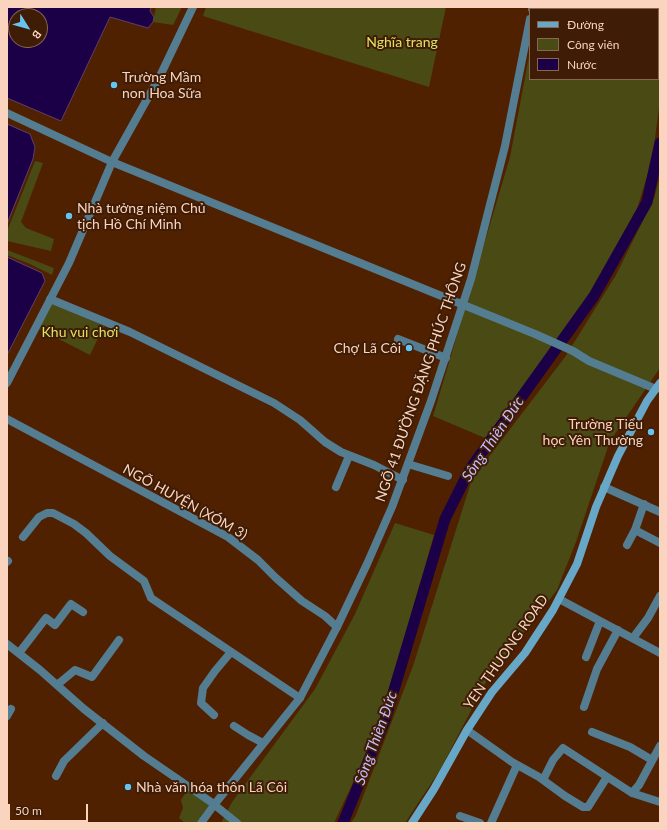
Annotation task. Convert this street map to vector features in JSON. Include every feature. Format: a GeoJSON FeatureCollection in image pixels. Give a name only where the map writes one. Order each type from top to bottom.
{"type":"FeatureCollection","features":[{"type":"Feature","properties":{"kind":"main road","name":"YEN THUONG ROAD"},"geometry":{"type":"LineString","coordinates":[[412,823],[434,789],[467,730],[492,692],[525,653],[553,610],[578,564],[596,507],[618,456],[647,401],[658,386]]}},
{"type":"Feature","properties":{"kind":"street"},"geometry":{"type":"LineString","coordinates":[[7,383],[69,263],[112,162],[160,76],[193,7]]}},
{"type":"Feature","properties":{"kind":"street","name":"NGÕ 41 ĐƯỜNG ĐẶNG PHÚC THÔNG"},"geometry":{"type":"LineString","coordinates":[[201,823],[300,698],[337,627],[392,507],[446,358],[481,242],[505,146],[529,24]]}},
{"type":"Feature","properties":{"kind":"street"},"geometry":{"type":"LineString","coordinates":[[7,113],[112,162],[463,303],[556,343],[589,361],[658,386]]}},
{"type":"Feature","properties":{"kind":"street"},"geometry":{"type":"LineString","coordinates":[[50,300],[130,332],[274,403],[300,420],[325,442],[349,456],[374,465],[402,480]]}},
{"type":"Feature","properties":{"kind":"street"},"geometry":{"type":"LineString","coordinates":[[398,339],[446,358]]}},
{"type":"Feature","properties":{"kind":"street","name":"NGÕ HUYỆN (XÓM 3)"},"geometry":{"type":"LineString","coordinates":[[7,419],[228,537],[258,560],[302,601],[325,616],[337,627]]}},
{"type":"Feature","properties":{"kind":"street"},"geometry":{"type":"LineString","coordinates":[[336,487],[349,456]]}},
{"type":"Feature","properties":{"kind":"street"},"geometry":{"type":"LineString","coordinates":[[408,464],[448,476]]}},
{"type":"Feature","properties":{"kind":"street"},"geometry":{"type":"LineString","coordinates":[[604,487],[660,512]]}},
{"type":"Feature","properties":{"kind":"street"},"geometry":{"type":"LineString","coordinates":[[627,545],[635,530],[644,504]]}},
{"type":"Feature","properties":{"kind":"street"},"geometry":{"type":"LineString","coordinates":[[23,538],[39,517],[47,513],[53,513],[74,524],[86,533],[110,556],[144,581],[151,598],[300,698]]}},
{"type":"Feature","properties":{"kind":"street"},"geometry":{"type":"LineString","coordinates":[[635,530],[660,543]]}},
{"type":"Feature","properties":{"kind":"street"},"geometry":{"type":"LineString","coordinates":[[633,638],[648,618],[660,596]]}},
{"type":"Feature","properties":{"kind":"street"},"geometry":{"type":"LineString","coordinates":[[559,599],[660,653]]}},
{"type":"Feature","properties":{"kind":"street"},"geometry":{"type":"LineString","coordinates":[[19,653],[46,618],[56,625],[71,604],[83,612]]}},
{"type":"Feature","properties":{"kind":"street"},"geometry":{"type":"LineString","coordinates":[[586,657],[600,621]]}},
{"type":"Feature","properties":{"kind":"street"},"geometry":{"type":"LineString","coordinates":[[584,707],[597,669],[618,630]]}},
{"type":"Feature","properties":{"kind":"street"},"geometry":{"type":"LineString","coordinates":[[56,685],[75,670],[92,677],[119,640]]}},
{"type":"Feature","properties":{"kind":"street"},"geometry":{"type":"LineString","coordinates":[[7,644],[84,709],[144,756],[237,823]]}},
{"type":"Feature","properties":{"kind":"street"},"geometry":{"type":"LineString","coordinates":[[214,715],[202,703],[203,688],[214,671],[231,652]]}},
{"type":"Feature","properties":{"kind":"street"},"geometry":{"type":"LineString","coordinates":[[56,776],[64,761],[103,724]]}},
{"type":"Feature","properties":{"kind":"street"},"geometry":{"type":"LineString","coordinates":[[234,726],[263,743]]}},
{"type":"Feature","properties":{"kind":"street"},"geometry":{"type":"LineString","coordinates":[[467,730],[517,765],[543,780],[583,807],[587,807],[607,777]]}},
{"type":"Feature","properties":{"kind":"street"},"geometry":{"type":"LineString","coordinates":[[592,732],[630,747],[652,760]]}},
{"type":"Feature","properties":{"kind":"street"},"geometry":{"type":"LineString","coordinates":[[632,793],[639,784],[660,746]]}},
{"type":"Feature","properties":{"kind":"street"},"geometry":{"type":"LineString","coordinates":[[543,780],[553,760],[563,748],[632,793],[660,802]]}},
{"type":"Feature","properties":{"kind":"street"},"geometry":{"type":"LineString","coordinates":[[491,823],[517,765]]}},
{"type":"Feature","properties":{"kind":"street"},"geometry":{"type":"LineString","coordinates":[[460,816],[480,823]]}},
{"type":"Feature","properties":{"kind":"green space"},"geometry":{"type":"Polygon","coordinates":[[[156,7],[182,7],[173,25],[153,22],[156,7]]]}},
{"type":"Feature","properties":{"kind":"green space","name":"Nghĩa trang"},"geometry":{"type":"Polygon","coordinates":[[[206,7],[446,7],[429,87],[203,16],[206,7]]]}},
{"type":"Feature","properties":{"kind":"green space"},"geometry":{"type":"Polygon","coordinates":[[[660,7],[660,101],[652,160],[637,209],[590,294],[523,389],[485,438],[433,416],[510,157],[529,56],[529,80],[659,80],[659,8],[538,8],[660,7]]]}},
{"type":"Feature","properties":{"kind":"green space"},"geometry":{"type":"Polygon","coordinates":[[[35,161],[43,163],[21,222],[26,228],[54,239],[51,251],[7,241],[7,231],[35,161]]]}},
{"type":"Feature","properties":{"kind":"green space"},"geometry":{"type":"Polygon","coordinates":[[[660,177],[660,368],[610,441],[576,542],[557,590],[487,680],[440,770],[405,823],[351,823],[356,815],[413,666],[472,479],[565,357],[616,275],[654,198],[660,177]]]}},
{"type":"Feature","properties":{"kind":"green space"},"geometry":{"type":"Polygon","coordinates":[[[7,250],[54,268],[52,275],[7,255],[7,250]]]}},
{"type":"Feature","properties":{"kind":"green space","name":"Khu vui chơi"},"geometry":{"type":"Polygon","coordinates":[[[51,303],[104,326],[90,355],[39,329],[51,303]]]}},
{"type":"Feature","properties":{"kind":"green space"},"geometry":{"type":"Polygon","coordinates":[[[395,523],[434,535],[373,740],[334,823],[221,823],[232,802],[315,689],[355,614],[395,523]]]}},
{"type":"Feature","properties":{"kind":"green space"},"geometry":{"type":"Polygon","coordinates":[[[188,789],[211,802],[196,823],[185,823],[179,818],[183,808],[181,800],[188,789]]]}},
{"type":"Feature","properties":{"kind":"water"},"geometry":{"type":"Polygon","coordinates":[[[7,7],[151,7],[150,11],[154,17],[153,22],[148,28],[110,17],[61,121],[7,98],[7,7]]]}},
{"type":"Feature","properties":{"kind":"water"},"geometry":{"type":"Polygon","coordinates":[[[7,124],[30,134],[35,147],[33,159],[7,224],[7,124]]]}},
{"type":"Feature","properties":{"kind":"water"},"geometry":{"type":"Polygon","coordinates":[[[7,257],[42,273],[45,281],[7,355],[7,257]]]}},
{"type":"Feature","properties":{"kind":"waterway","name":"Sông Thiên Đức"},"geometry":{"type":"LineString","coordinates":[[343,823],[385,720],[445,519],[470,469],[594,296],[647,202],[660,143]]}},
{"type":"Feature","properties":{"kind":"place","name":"Trường Mầm non Hoa Sữa"},"geometry":{"type":"Point","coordinates":[114,85]}},
{"type":"Feature","properties":{"kind":"place","name":"Nhà tưởng niệm Chủ tịch Hồ Chí Minh"},"geometry":{"type":"Point","coordinates":[69,216]}},
{"type":"Feature","properties":{"kind":"place","name":"Chợ Lã Côi"},"geometry":{"type":"Point","coordinates":[409,348]}},
{"type":"Feature","properties":{"kind":"place","name":"Trường Tiểu học Yên Thường"},"geometry":{"type":"Point","coordinates":[651,432]}},
{"type":"Feature","properties":{"kind":"place","name":"Nhà văn hóa thôn Lã Côi"},"geometry":{"type":"Point","coordinates":[128,787]}}]}
